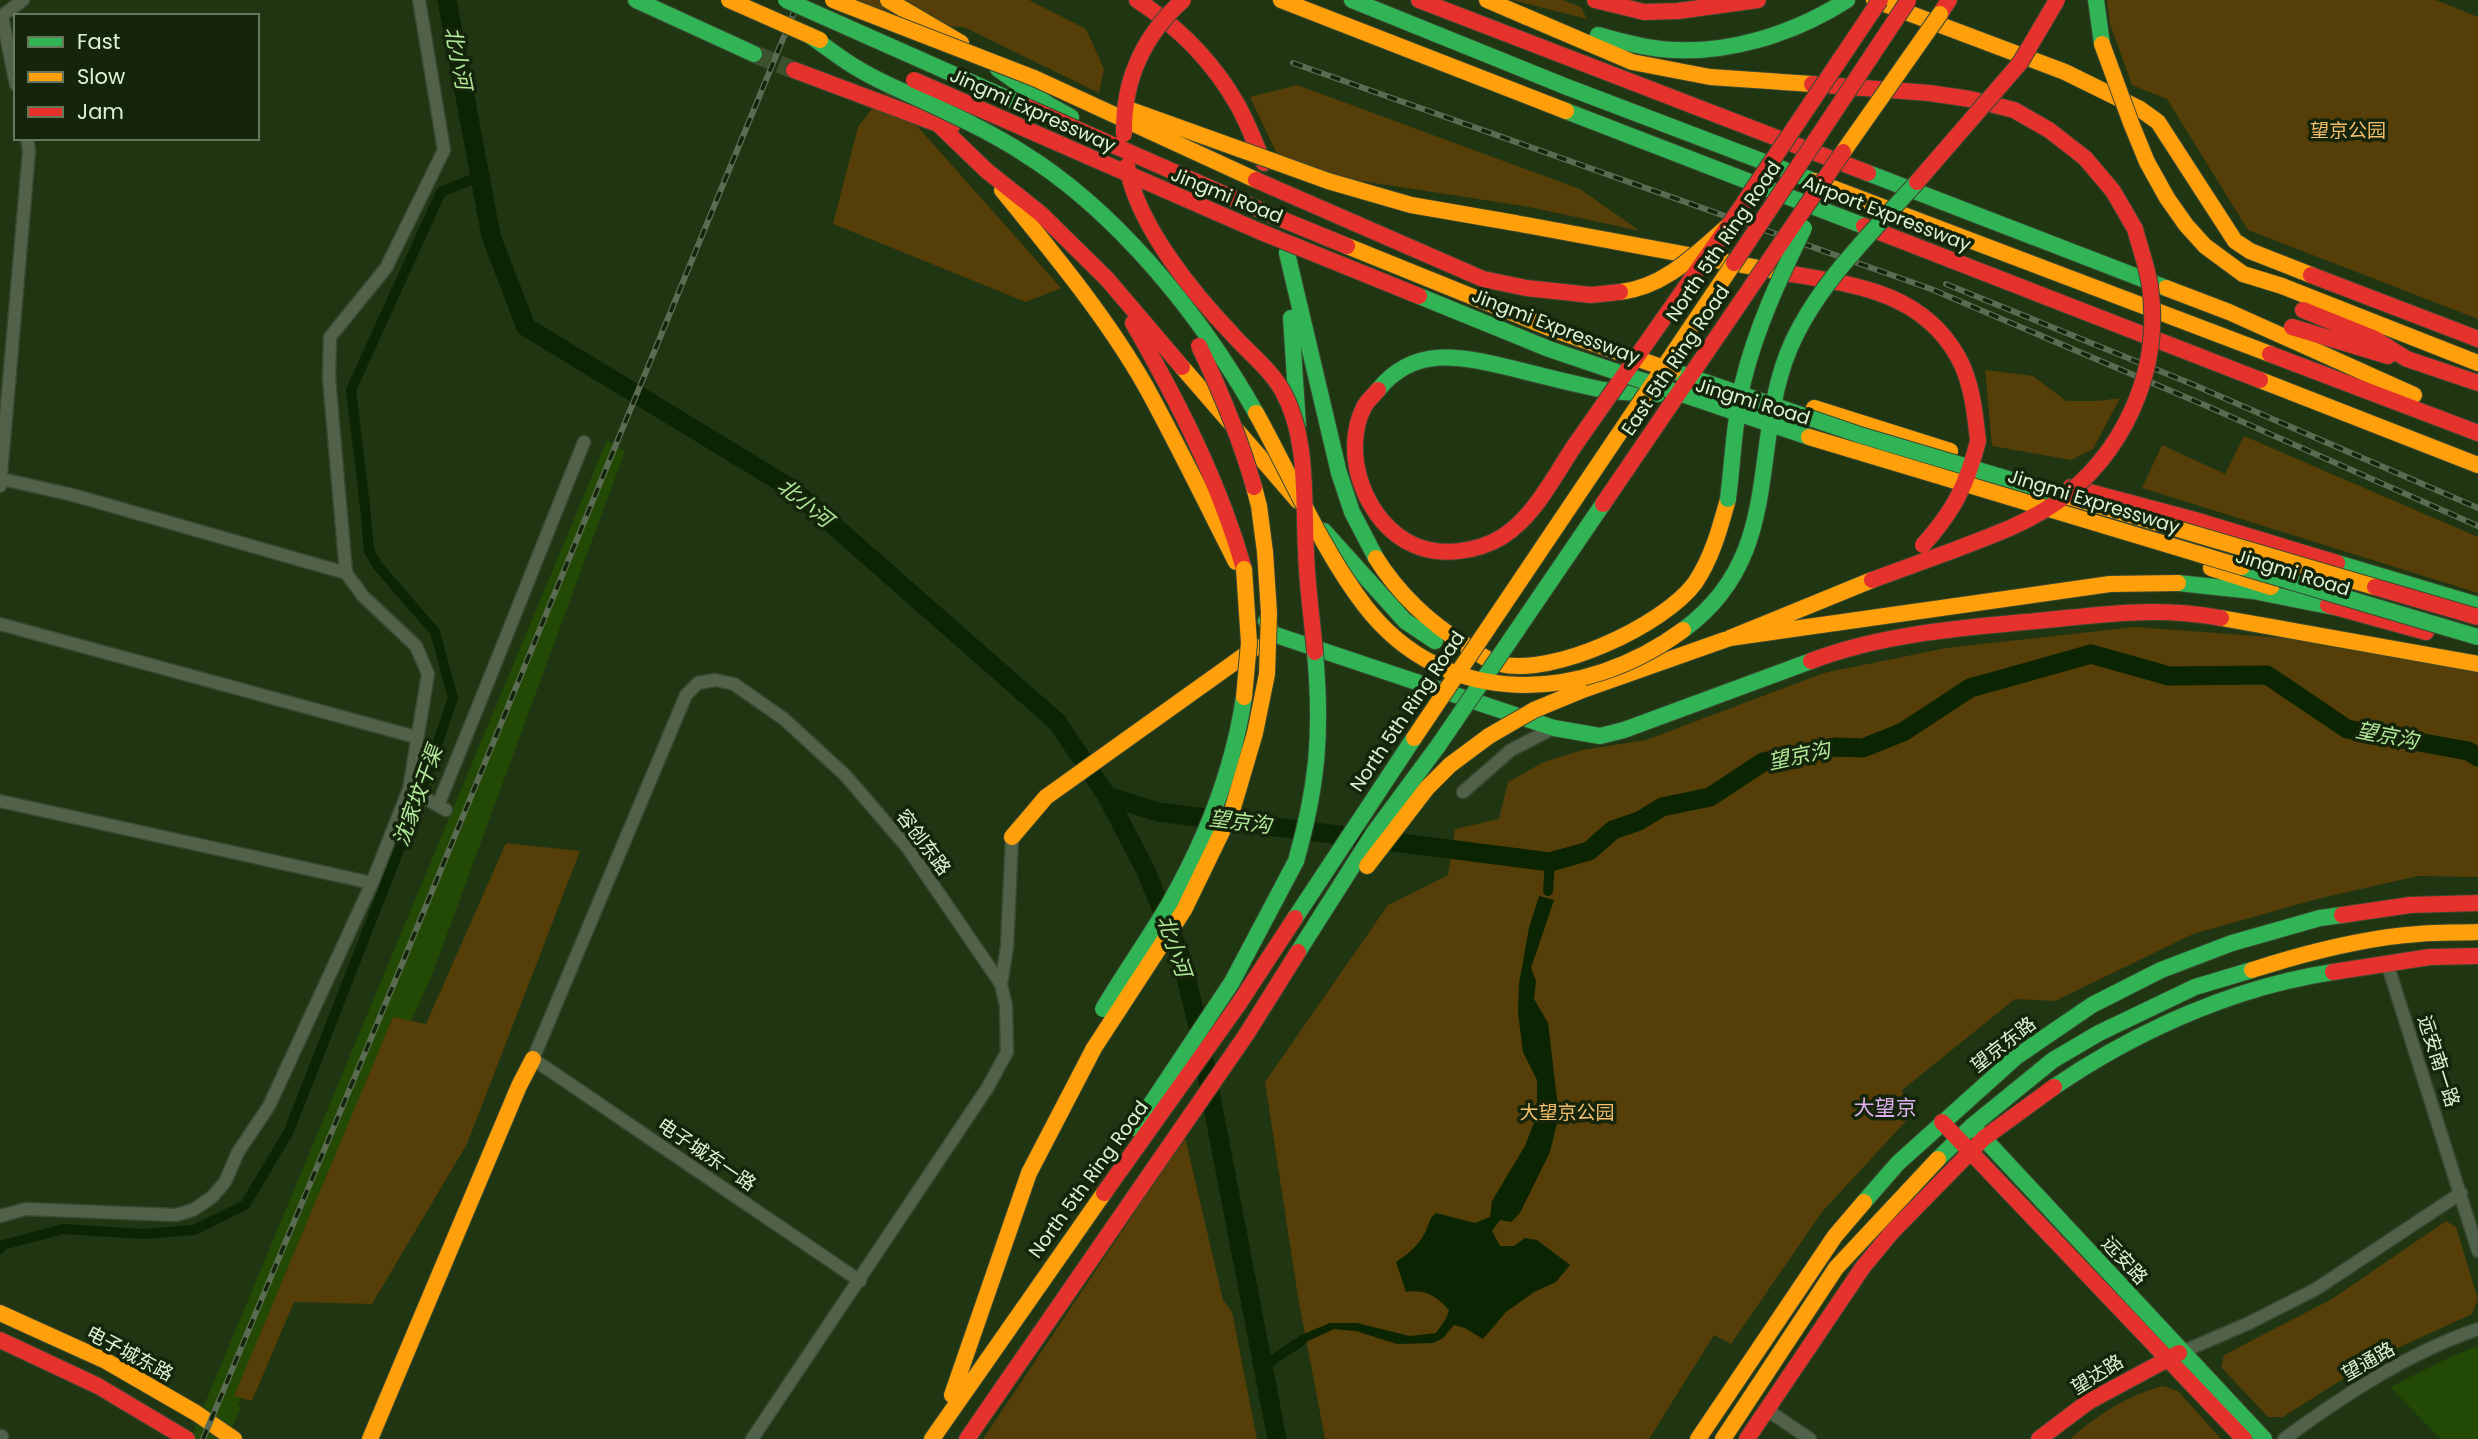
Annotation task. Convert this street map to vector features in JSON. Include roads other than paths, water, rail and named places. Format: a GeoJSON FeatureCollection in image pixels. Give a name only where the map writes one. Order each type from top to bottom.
{"type":"FeatureCollection","features":[{"type":"Feature","properties":{"kind":"main road"},"geometry":{"type":"LineString","coordinates":[[636,0],[754,54]]}},
{"type":"Feature","properties":{"kind":"main road","name":"Jingmi Expressway"},"geometry":{"type":"LineString","coordinates":[[729,0],[1261,232],[1549,349],[1759,422],[2478,637]]}},
{"type":"Feature","properties":{"kind":"main road","name":"Jingmi Expressway"},"geometry":{"type":"LineString","coordinates":[[786,0],[1269,214],[1557,331],[1863,436],[2478,617]]}},
{"type":"Feature","properties":{"kind":"main road"},"geometry":{"type":"LineString","coordinates":[[833,0],[1034,78],[1427,257],[1483,279],[1526,288],[1600,295],[1644,286],[1682,266],[1729,225]]}},
{"type":"Feature","properties":{"kind":"main road","name":"Jingmi Road"},"geometry":{"type":"LineString","coordinates":[[888,0],[962,43],[1049,105],[1092,128],[1399,261],[1556,324],[2008,470],[2194,520],[2478,605]]}},
{"type":"Feature","properties":{"kind":"main road"},"geometry":{"type":"LineString","coordinates":[[1137,0],[1166,19],[1206,60],[1237,104],[1264,163],[1279,207],[1326,432],[1341,484],[1365,538],[1389,579],[1437,628],[1502,664]]}},
{"type":"Feature","properties":{"kind":"main road"},"geometry":{"type":"LineString","coordinates":[[1183,0],[1161,22],[1134,66],[1123,129],[1127,171],[1141,207],[1167,254],[1217,319],[1280,388],[1293,412],[1299,436]]}},
{"type":"Feature","properties":{"kind":"main road","name":"Airport Expressway"},"geometry":{"type":"LineString","coordinates":[[1281,0],[2478,465]]}},
{"type":"Feature","properties":{"kind":"main road","name":"Airport Expressway"},"geometry":{"type":"LineString","coordinates":[[1352,0],[1567,87],[2475,432]]}},
{"type":"Feature","properties":{"kind":"main road"},"geometry":{"type":"LineString","coordinates":[[1419,0],[1619,75],[2242,318],[2433,403],[2475,432]]}},
{"type":"Feature","properties":{"kind":"main road"},"geometry":{"type":"LineString","coordinates":[[1488,0],[1602,37],[1642,47],[1682,50],[1741,42],[1793,28],[1831,11],[1847,0]]}},
{"type":"Feature","properties":{"kind":"main road"},"geometry":{"type":"LineString","coordinates":[[967,1439],[1246,1035],[1336,894],[1381,835],[1450,765],[1489,736],[1534,710],[1730,638],[2017,524],[2054,504],[2092,472],[2114,447],[2133,411],[2146,371],[2151,335],[2151,296],[2135,229],[2113,191],[2085,158],[2049,130],[2014,110],[1970,99],[1928,93],[1710,77],[1632,62],[1488,0]]}},
{"type":"Feature","properties":{"kind":"main road"},"geometry":{"type":"LineString","coordinates":[[1595,0],[1630,9],[1678,12],[1758,0]]}},
{"type":"Feature","properties":{"kind":"main road"},"geometry":{"type":"LineString","coordinates":[[1874,0],[2065,72],[2140,109],[2158,122],[2235,241],[2250,251],[2478,339]]}},
{"type":"Feature","properties":{"kind":"main road"},"geometry":{"type":"LineString","coordinates":[[1658,394],[1599,389],[1481,360],[1446,356],[1421,360],[1396,371],[1374,390],[1360,416],[1353,442],[1355,472],[1369,505],[1387,528],[1411,544],[1438,552],[1461,553],[1505,535],[1519,523],[1575,446],[1729,225],[1880,0]]}},
{"type":"Feature","properties":{"kind":"main road","name":"North 5th Ring Road"},"geometry":{"type":"LineString","coordinates":[[935,1435],[1045,1273],[1166,1108],[1238,1004],[1908,0]]}},
{"type":"Feature","properties":{"kind":"main road"},"geometry":{"type":"LineString","coordinates":[[809,35],[856,69],[971,124],[1049,170],[1109,220],[1206,337],[1249,400],[1351,587],[1393,639],[1440,669],[1465,678],[1508,687],[1538,687],[1598,674],[1653,651],[1692,625],[1716,600],[1733,576],[1756,525],[1779,383],[1788,352],[1800,326],[1839,271],[2020,63],[2057,0]]}},
{"type":"Feature","properties":{"kind":"main road"},"geometry":{"type":"LineString","coordinates":[[2096,0],[2102,44],[2131,124],[2160,186],[2186,225],[2205,246],[2261,289],[2375,339],[2407,359]]}},
{"type":"Feature","properties":{"kind":"main road","name":"East 5th Ring Road"},"geometry":{"type":"LineString","coordinates":[[1381,835],[1438,746],[1843,150],[1945,7]]}},
{"type":"Feature","properties":{"kind":"main road","name":"Jingmi Road"},"geometry":{"type":"LineString","coordinates":[[794,70],[938,124],[995,132],[1052,145],[1658,394],[1701,405],[2339,608],[2478,646]]}},
{"type":"Feature","properties":{"kind":"main road"},"geometry":{"type":"LineString","coordinates":[[1034,78],[1079,91],[1328,181],[1411,205],[1855,285],[1902,301],[1935,326],[1959,358],[1973,400],[1978,441],[1971,473],[1947,520],[1885,575]]}},
{"type":"Feature","properties":{"kind":"main road"},"geometry":{"type":"LineString","coordinates":[[938,124],[987,171],[1041,214],[1107,279],[1360,574],[1405,621],[1445,648],[1473,660],[1502,664],[1543,662],[1594,649],[1652,620],[1689,590],[1717,537],[1728,499],[1743,385],[1758,330],[1777,282],[1843,150]]}},
{"type":"Feature","properties":{"kind":"main road"},"geometry":{"type":"LineString","coordinates":[[987,171],[1106,325],[1144,384],[1273,634],[1553,728],[1600,736],[1624,730],[1831,653],[1875,641],[2004,624],[2148,610],[2190,612],[2478,664]]}},
{"type":"Feature","properties":{"kind":"main road"},"geometry":{"type":"LineString","coordinates":[[1045,1273],[1160,1087],[1232,982],[1296,861],[1314,796],[1319,736],[1317,678],[1307,571],[1287,253]]}},
{"type":"Feature","properties":{"kind":"main road"},"geometry":{"type":"LineString","coordinates":[[2243,274],[2282,286],[2478,363]]}},
{"type":"Feature","properties":{"kind":"main road"},"geometry":{"type":"LineString","coordinates":[[1091,1043],[1184,910],[1233,811],[1255,733],[1267,674],[1269,613],[1259,506],[1244,452],[1221,391],[1188,323],[1157,275]]}},
{"type":"Feature","properties":{"kind":"main road"},"geometry":{"type":"LineString","coordinates":[[935,1435],[967,1358],[1029,1173],[1127,967],[1176,891],[1207,830],[1230,760],[1241,711],[1249,644],[1244,569],[1234,527],[1215,477],[1173,392],[1107,279]]}},
{"type":"Feature","properties":{"kind":"main road"},"geometry":{"type":"LineString","coordinates":[[2242,318],[2284,324],[2374,353],[2407,359],[2478,383]]}},
{"type":"Feature","properties":{"kind":"main road"},"geometry":{"type":"LineString","coordinates":[[1730,638],[2110,584],[2165,582],[2227,588],[2339,608]]}},
{"type":"Feature","properties":{"kind":"main road"},"geometry":{"type":"LineString","coordinates":[[1012,837],[1055,790],[1273,634]]}},
{"type":"Feature","properties":{"kind":"main road","name":"望京东路"},"geometry":{"type":"LineString","coordinates":[[1698,1439],[1835,1236],[1898,1163],[2016,1057],[2092,1005],[2161,970],[2232,943],[2320,918],[2410,905],[2478,903]]}},
{"type":"Feature","properties":{"kind":"main road"},"geometry":{"type":"LineString","coordinates":[[1723,1439],[1836,1268],[1880,1219],[1972,1126],[2053,1060],[2142,1011],[2207,983],[2300,955],[2355,943],[2416,934],[2478,932]]}},
{"type":"Feature","properties":{"kind":"main road"},"geometry":{"type":"LineString","coordinates":[[2207,983],[2293,978],[2430,957],[2478,956]]}},
{"type":"Feature","properties":{"kind":"main road"},"geometry":{"type":"LineString","coordinates":[[1748,1439],[1863,1267],[1892,1232],[1984,1138],[2057,1085],[2140,1036],[2179,1017],[2293,978]]}},
{"type":"Feature","properties":{"kind":"main road"},"geometry":{"type":"LineString","coordinates":[[370,1439],[519,1086],[533,1059]]}},
{"type":"Feature","properties":{"kind":"main road"},"geometry":{"type":"LineString","coordinates":[[382,1439],[527,1088],[533,1059]]}},
{"type":"Feature","properties":{"kind":"main road","name":"远安路"},"geometry":{"type":"LineString","coordinates":[[1957,1108],[2175,1355],[2244,1439]]}},
{"type":"Feature","properties":{"kind":"main road","name":"远安路"},"geometry":{"type":"LineString","coordinates":[[1942,1122],[2175,1355],[2264,1439]]}},
{"type":"Feature","properties":{"kind":"main road"},"geometry":{"type":"LineString","coordinates":[[1815,1342],[1816,1298]]}},
{"type":"Feature","properties":{"kind":"main road","name":"电子城东路"},"geometry":{"type":"LineString","coordinates":[[0,1313],[106,1361],[196,1413],[234,1439]]}},
{"type":"Feature","properties":{"kind":"main road"},"geometry":{"type":"LineString","coordinates":[[0,1340],[98,1386],[187,1439]]}},
{"type":"Feature","properties":{"kind":"main road","name":"望达路"},"geometry":{"type":"LineString","coordinates":[[2039,1439],[2094,1398],[2138,1372],[2175,1355]]}},
{"type":"Feature","properties":{"kind":"street"},"geometry":{"type":"LineString","coordinates":[[14,75],[2,16],[23,0]]}},
{"type":"Feature","properties":{"kind":"street"},"geometry":{"type":"LineString","coordinates":[[0,1216],[26,1209],[176,1215],[193,1210],[212,1197],[225,1182],[238,1152],[270,1106],[372,883],[409,789],[428,674],[416,646],[363,597],[346,573],[329,378],[330,337],[386,268],[444,150],[419,0]]}},
{"type":"Feature","properties":{"kind":"street"},"geometry":{"type":"LineString","coordinates":[[27,140],[29,151],[5,399],[1,483],[73,495],[346,573]]}},
{"type":"Feature","properties":{"kind":"street"},"geometry":{"type":"LineString","coordinates":[[409,789],[442,808],[521,597],[584,442]]}},
{"type":"Feature","properties":{"kind":"street"},"geometry":{"type":"LineString","coordinates":[[0,624],[416,737]]}},
{"type":"Feature","properties":{"kind":"street","name":"容创东路"},"geometry":{"type":"LineString","coordinates":[[533,1059],[686,695],[698,683],[715,680],[734,684],[784,719],[845,775],[907,847],[1001,984],[1006,1006],[1007,1052],[988,1087],[752,1439]]}},
{"type":"Feature","properties":{"kind":"street"},"geometry":{"type":"LineString","coordinates":[[1463,792],[1511,750],[1553,728]]}},
{"type":"Feature","properties":{"kind":"street"},"geometry":{"type":"LineString","coordinates":[[0,801],[372,883]]}},
{"type":"Feature","properties":{"kind":"street"},"geometry":{"type":"LineString","coordinates":[[1001,984],[1007,947],[1012,837]]}},
{"type":"Feature","properties":{"kind":"street","name":"远安南一路"},"geometry":{"type":"LineString","coordinates":[[2387,963],[2478,1251]]}},
{"type":"Feature","properties":{"kind":"street","name":"电子城东一路"},"geometry":{"type":"LineString","coordinates":[[533,1059],[860,1281]]}},
{"type":"Feature","properties":{"kind":"street"},"geometry":{"type":"LineString","coordinates":[[2175,1355],[2249,1323],[2316,1289],[2461,1193]]}},
{"type":"Feature","properties":{"kind":"street","name":"望通路"},"geometry":{"type":"LineString","coordinates":[[2284,1439],[2342,1398],[2422,1351],[2478,1329]]}},
{"type":"Feature","properties":{"kind":"street"},"geometry":{"type":"LineString","coordinates":[[1767,1410],[1810,1439]]}},
{"type":"Feature","properties":{"kind":"waterway","name":"北小河"},"geometry":{"type":"LineString","coordinates":[[447,0],[491,236],[526,327],[792,489],[1057,722],[1107,796],[1146,871],[1182,960],[1197,1023]]}},
{"type":"Feature","properties":{"kind":"waterway","name":"沈家坟干渠"},"geometry":{"type":"LineString","coordinates":[[0,1249],[3,1245],[63,1229],[143,1234],[194,1230],[245,1205],[289,1131],[415,809],[453,698],[435,632],[377,565],[369,551],[351,390],[441,192],[480,176]]}},
{"type":"Feature","properties":{"kind":"waterway","name":"望京沟"},"geometry":{"type":"LineString","coordinates":[[1107,796],[1158,812],[1550,862],[1589,851],[1613,830],[1639,821],[1662,807],[1710,797],[1763,762],[1835,747],[1863,748],[1903,732],[1970,688],[2091,654],[2169,676],[2267,675],[2347,729],[2468,751],[2478,757]]}},
{"type":"Feature","properties":{"kind":"waterway"},"geometry":{"type":"LineString","coordinates":[[1548,891],[1550,862]]}},
{"type":"Feature","properties":{"kind":"waterway","name":"北小河"},"geometry":{"type":"LineString","coordinates":[[1201,1045],[1277,1439]]}},
{"type":"Feature","properties":{"kind":"waterway"},"geometry":{"type":"LineString","coordinates":[[1262,1367],[1301,1341]]}},
{"type":"Feature","properties":{"kind":"tunnel"},"geometry":{"type":"LineString","coordinates":[[754,54],[794,70]]}},
{"type":"Feature","properties":{"kind":"railway"},"geometry":{"type":"LineString","coordinates":[[203,1439],[400,969],[799,0]]}},
{"type":"Feature","properties":{"kind":"railway"},"geometry":{"type":"LineString","coordinates":[[1293,63],[1931,289],[2209,407],[2478,526]]}},
{"type":"Feature","properties":{"kind":"railway"},"geometry":{"type":"LineString","coordinates":[[1946,284],[2187,382],[2478,508]]}},
{"type":"Feature","properties":{"kind":"district","name":"大望京"},"geometry":{"type":"Point","coordinates":[1885,1108]}},
{"type":"Feature","properties":{"kind":"park label","name":"望京公园"},"geometry":{"type":"Point","coordinates":[2348,130]}},
{"type":"Feature","properties":{"kind":"park label","name":"大望京公园"},"geometry":{"type":"Point","coordinates":[1567,1112]}}]}
